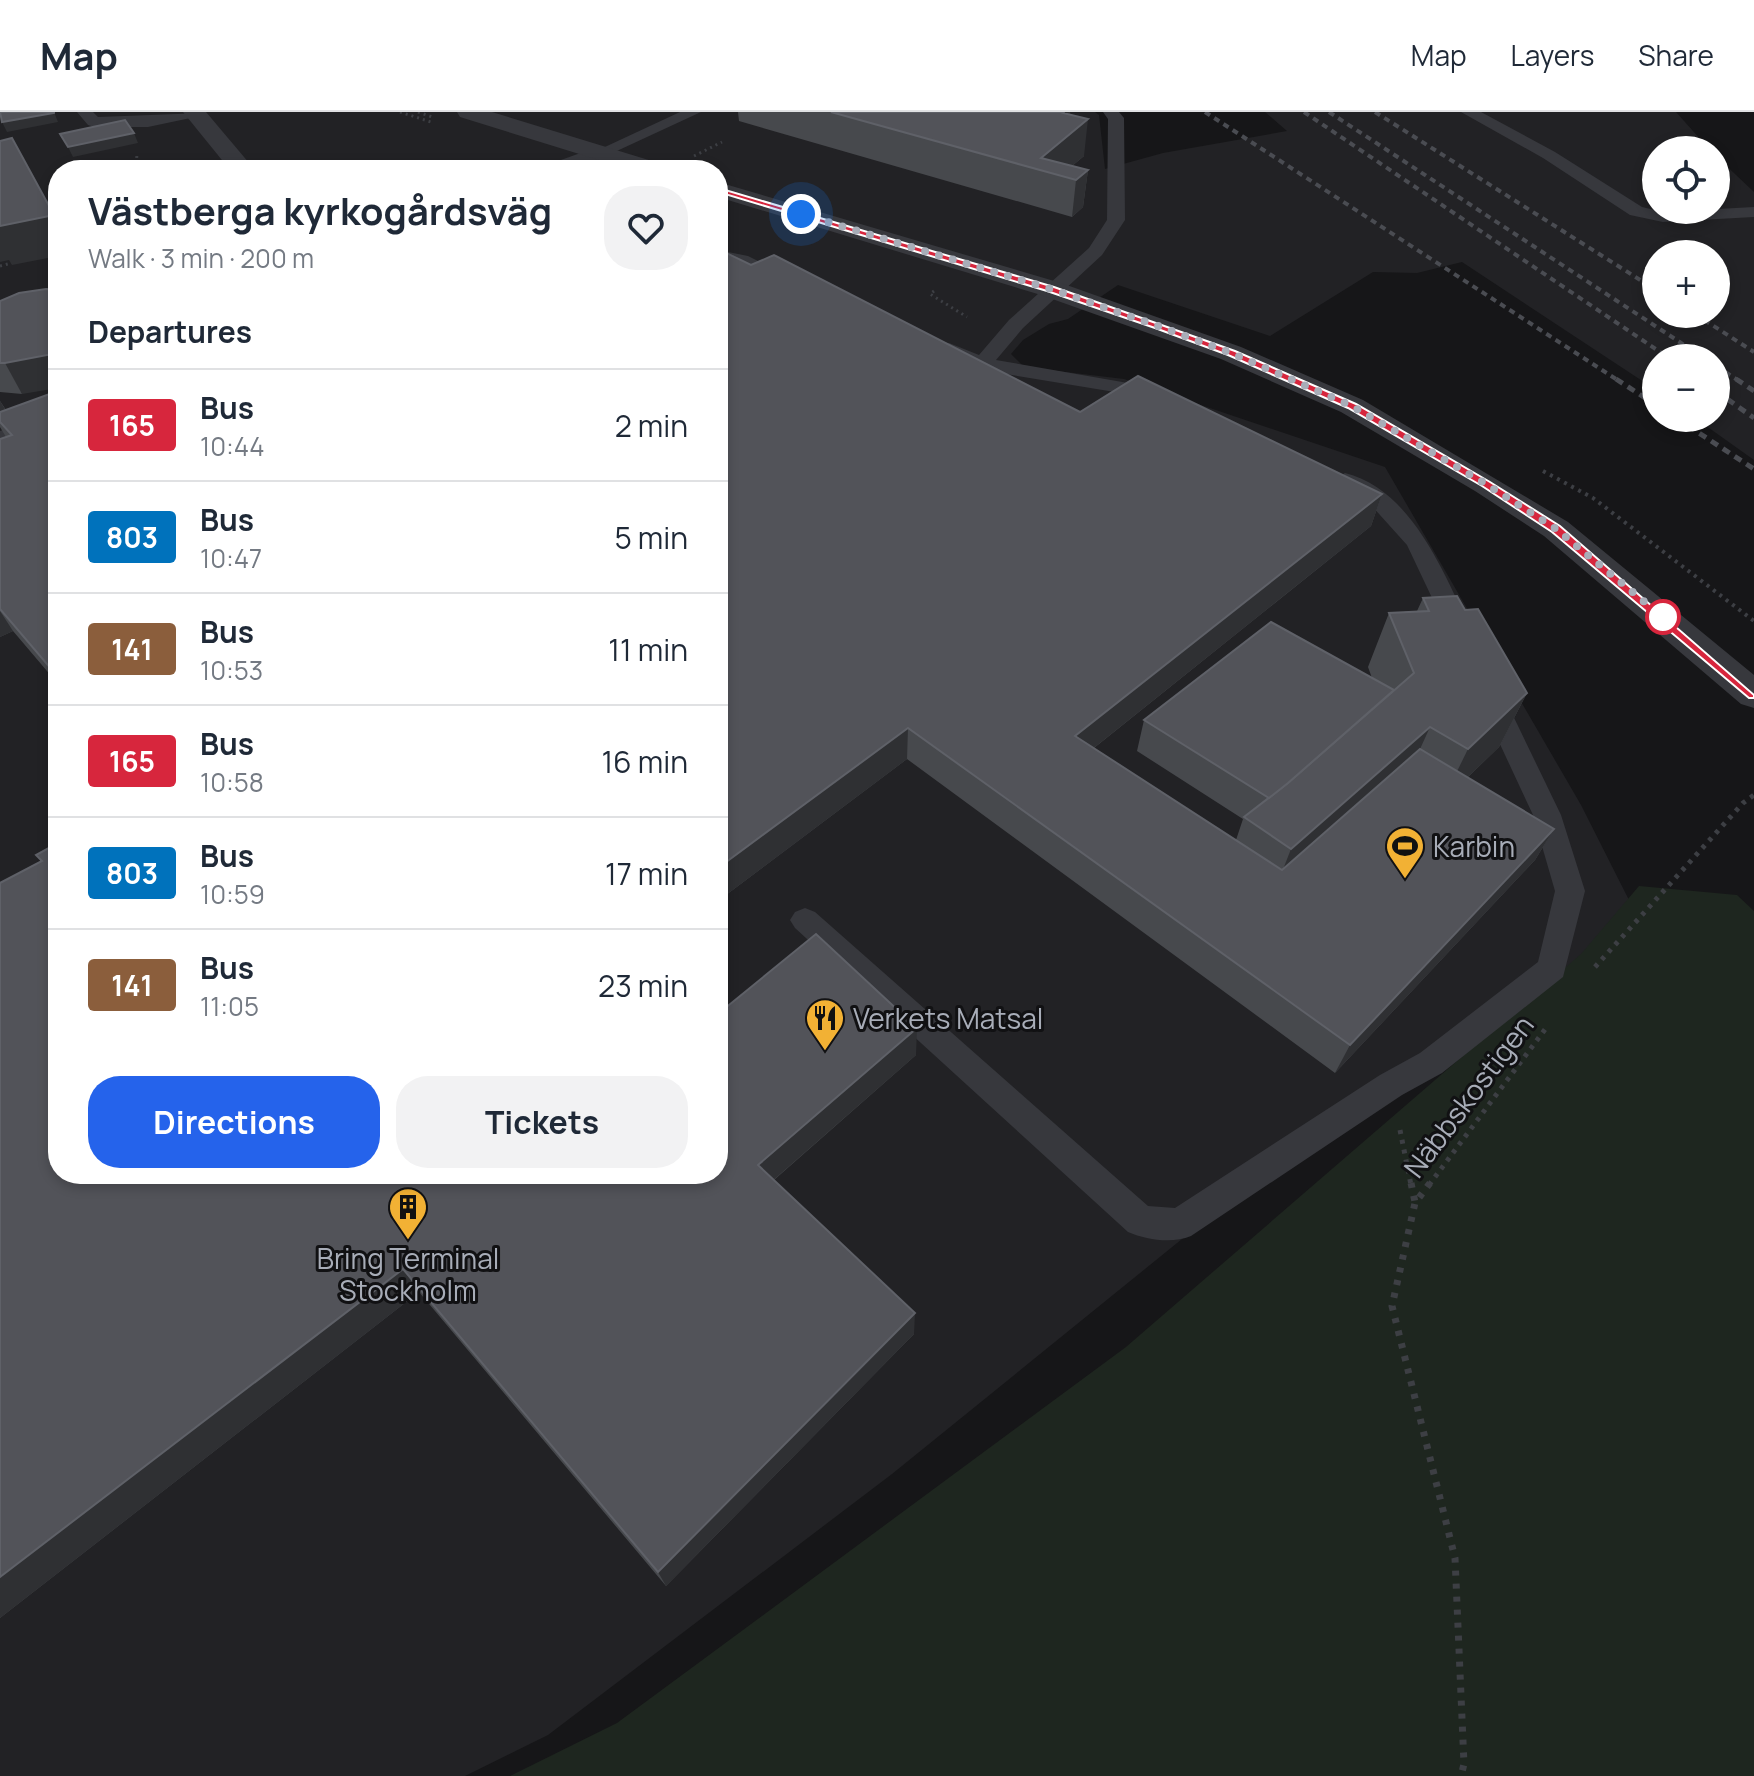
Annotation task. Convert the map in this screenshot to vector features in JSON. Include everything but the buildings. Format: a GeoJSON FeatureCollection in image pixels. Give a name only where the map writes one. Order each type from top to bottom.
{"type":"FeatureCollection","features":[{"type":"Feature","properties":{"kind":"street"},"geometry":{"type":"LineString","coordinates":[[468,112],[623,160]]}},
{"type":"Feature","properties":{"kind":"street"},"geometry":{"type":"LineString","coordinates":[[195,113],[235,160]]}},
{"type":"Feature","properties":{"kind":"street"},"geometry":{"type":"LineString","coordinates":[[582,160],[600,153]]}},
{"type":"Feature","properties":{"kind":"street"},"geometry":{"type":"LineString","coordinates":[[728,192],[1051,289],[1231,353],[1352,406],[1556,529],[1754,695]]}},
{"type":"Feature","properties":{"kind":"lane"},"geometry":{"type":"LineString","coordinates":[[85,112],[94,122],[148,122],[195,113]]}},
{"type":"Feature","properties":{"kind":"lane"},"geometry":{"type":"LineString","coordinates":[[600,153],[693,112]]}},
{"type":"Feature","properties":{"kind":"lane"},"geometry":{"type":"LineString","coordinates":[[982,364],[1051,289],[1096,251],[1116,220],[1116,118],[1111,112]]}},
{"type":"Feature","properties":{"kind":"lane"},"geometry":{"type":"LineString","coordinates":[[1469,112],[1549,155],[1636,211],[1663,217],[1754,212]]}},
{"type":"Feature","properties":{"kind":"lane"},"geometry":{"type":"LineString","coordinates":[[728,257],[742,260],[813,291]]}},
{"type":"Feature","properties":{"kind":"lane"},"geometry":{"type":"LineString","coordinates":[[926,339],[982,364],[1144,391],[1183,408]]}},
{"type":"Feature","properties":{"kind":"lane"},"geometry":{"type":"LineString","coordinates":[[0,438],[48,421]]}},
{"type":"Feature","properties":{"kind":"lane"},"geometry":{"type":"LineString","coordinates":[[805,920],[1140,1221],[1179,1225],[1391,1085],[1431,1063],[1552,968],[1570,891],[1547,815],[1417,542],[1379,500],[1327,469]]}},
{"type":"Feature","properties":{"kind":"path"},"geometry":{"type":"LineString","coordinates":[[694,156],[722,142]]}},
{"type":"Feature","properties":{"kind":"path"},"geometry":{"type":"LineString","coordinates":[[0,266],[14,262]]}},
{"type":"Feature","properties":{"kind":"path"},"geometry":{"type":"LineString","coordinates":[[1550,474],[1593,498],[1754,621]]}},
{"type":"Feature","properties":{"kind":"path"},"geometry":{"type":"LineString","coordinates":[[1590,973],[1743,803],[1754,795]]}},
{"type":"Feature","properties":{"kind":"path","name":"Näbbskostigen"},"geometry":{"type":"LineString","coordinates":[[1461,1776],[1464,1764],[1455,1558],[1392,1306],[1415,1203],[1553,1019]]}},
{"type":"Feature","properties":{"kind":"path"},"geometry":{"type":"LineString","coordinates":[[1391,1085],[1415,1203]]}},
{"type":"Feature","properties":{"kind":"shaded area"},"geometry":{"type":"Polygon","coordinates":[[[0,112],[1095,112],[1099,115],[1105,169],[1163,153],[1287,131],[1265,112],[1676,112],[1697,136],[1642,136],[1642,224],[1730,224],[1730,169],[1754,192],[1754,460],[1715,432],[1730,432],[1730,344],[1642,344],[1642,381],[1462,262],[1417,273],[1373,272],[1270,336],[1118,285],[1068,319],[1049,324],[1023,340],[1011,354],[1024,367],[1124,379],[1385,467],[1581,805],[1631,904],[1576,972],[1203,1222],[892,1474],[548,1735],[465,1776],[0,1776],[0,112]]]}},
{"type":"Feature","properties":{"kind":"shaded area"},"geometry":{"type":"Polygon","coordinates":[[[1639,886],[1737,895],[1754,911],[1754,1776],[510,1776],[617,1723],[1126,1347],[1581,954],[1639,886]]]}},
{"type":"Feature","properties":{"kind":"railway"},"geometry":{"type":"LineString","coordinates":[[1205,112],[1619,381]]}},
{"type":"Feature","properties":{"kind":"railway"},"geometry":{"type":"LineString","coordinates":[[1304,112],[1648,344]]}},
{"type":"Feature","properties":{"kind":"railway"},"geometry":{"type":"LineString","coordinates":[[1329,112],[1683,344]]}},
{"type":"Feature","properties":{"kind":"railway"},"geometry":{"type":"LineString","coordinates":[[1375,112],[1642,281]]}},
{"type":"Feature","properties":{"kind":"railway"},"geometry":{"type":"LineString","coordinates":[[1717,328],[1754,352]]}},
{"type":"Feature","properties":{"kind":"railway"},"geometry":{"type":"LineString","coordinates":[[1730,375],[1739,381]]}},
{"type":"Feature","properties":{"kind":"railway"},"geometry":{"type":"LineString","coordinates":[[1616,379],[1642,396]]}},
{"type":"Feature","properties":{"kind":"railway"},"geometry":{"type":"LineString","coordinates":[[1739,381],[1754,391]]}},
{"type":"Feature","properties":{"kind":"railway"},"geometry":{"type":"LineString","coordinates":[[1730,401],[1754,418]]}},
{"type":"Feature","properties":{"kind":"railway"},"geometry":{"type":"LineString","coordinates":[[1697,432],[1754,469]]}},
{"type":"Feature","properties":{"kind":"bus line","name":"165"},"geometry":{"type":"LineString","coordinates":[[728,192],[1051,289],[1231,353],[1352,406],[1556,529],[1754,695]]}},
{"type":"Feature","properties":{"kind":"place","name":"Karbin"},"geometry":{"type":"Point","coordinates":[1405,880]}},
{"type":"Feature","properties":{"kind":"place","name":"Verkets Matsal"},"geometry":{"type":"Point","coordinates":[825,1052]}},
{"type":"Feature","properties":{"kind":"place","name":"Bring Terminal Stockholm"},"geometry":{"type":"Point","coordinates":[408,1241]}},
{"type":"Feature","properties":{"kind":"route"},"geometry":{"type":"LineString","coordinates":[[801,214],[1051,289],[1158,326],[1231,353],[1352,406],[1556,529],[1669,622],[1663,617]]}}]}
